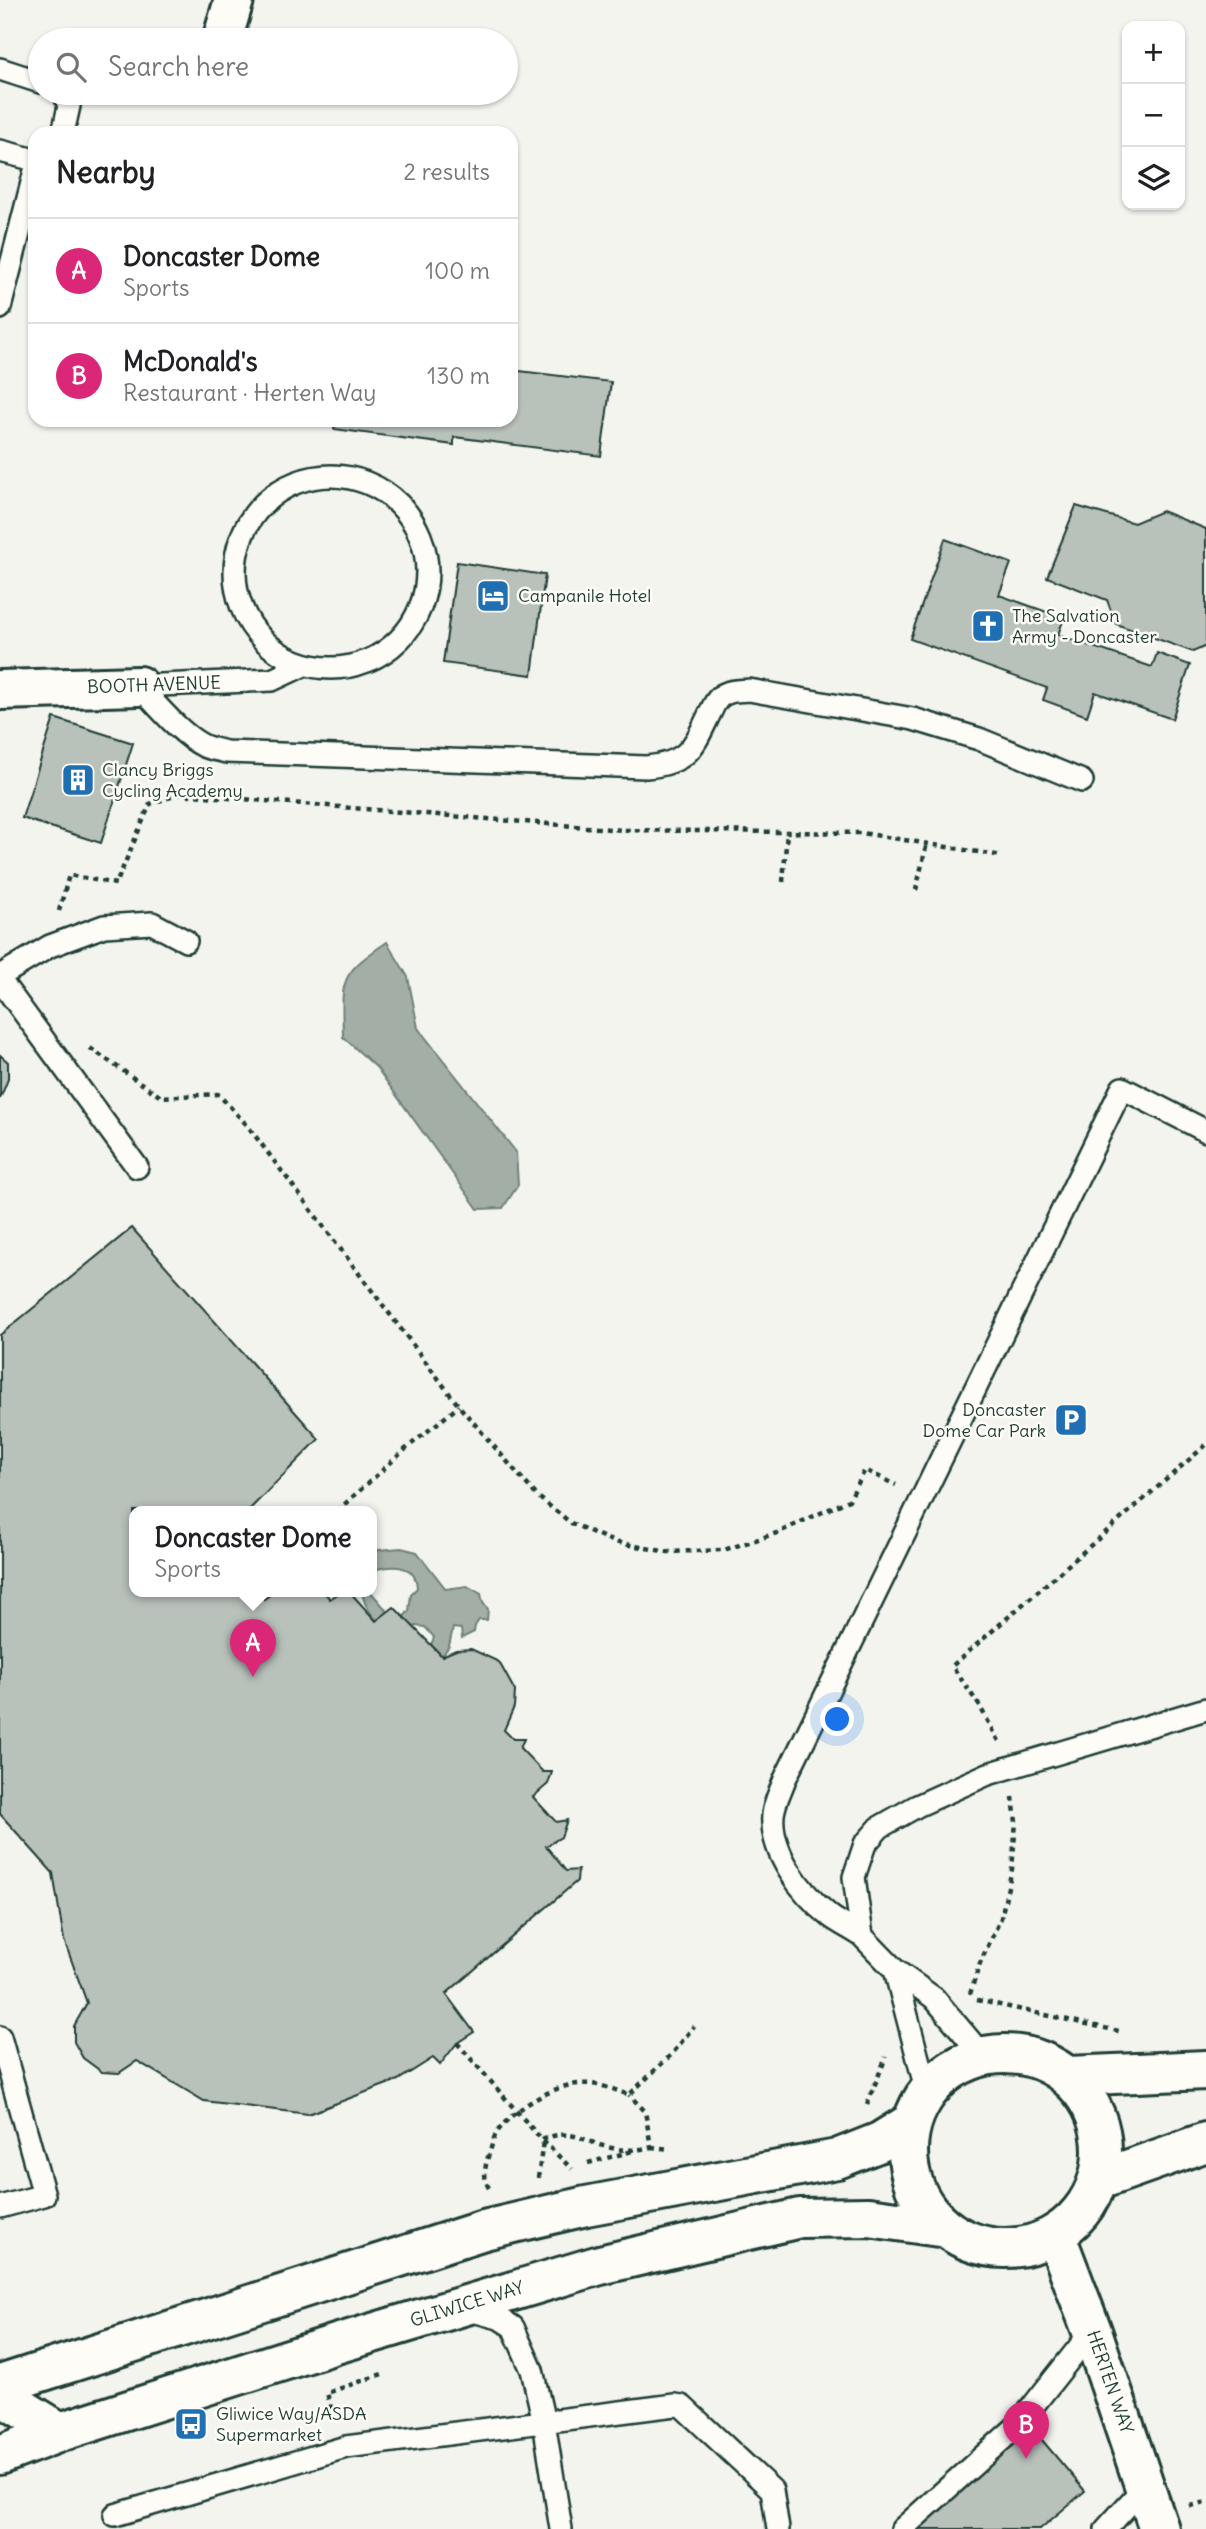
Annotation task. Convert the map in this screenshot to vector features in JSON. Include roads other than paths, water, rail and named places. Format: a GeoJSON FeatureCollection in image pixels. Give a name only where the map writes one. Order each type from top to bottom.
{"type":"FeatureCollection","features":[{"type":"Feature","properties":{"kind":"street","name":"BOOTH AVENUE"},"geometry":{"type":"LineString","coordinates":[[0,690],[139,686]]}},
{"type":"Feature","properties":{"kind":"street"},"geometry":{"type":"LineString","coordinates":[[0,2385],[484,2230],[586,2206],[837,2159],[880,2142],[920,2108],[952,2070],[983,2056],[1017,2054],[1049,2064],[1068,2076],[1090,2102],[1103,2146],[1099,2180],[1082,2213],[1056,2236],[1014,2249],[981,2246],[946,2228],[926,2207],[916,2189],[908,2156],[920,2108]]}},
{"type":"Feature","properties":{"kind":"street"},"geometry":{"type":"LineString","coordinates":[[1068,2076],[1206,2070]]}},
{"type":"Feature","properties":{"kind":"street"},"geometry":{"type":"LineString","coordinates":[[1099,2180],[1206,2142]]}},
{"type":"Feature","properties":{"kind":"street","name":"GLIWICE WAY"},"geometry":{"type":"LineString","coordinates":[[1,2459],[60,2432],[456,2307],[600,2265],[800,2218],[869,2217],[946,2228]]}},
{"type":"Feature","properties":{"kind":"street","name":"HERTEN WAY"},"geometry":{"type":"LineString","coordinates":[[1056,2236],[1092,2331],[1159,2529]]}},
{"type":"Feature","properties":{"kind":"street"},"geometry":{"type":"LineString","coordinates":[[0,2395],[60,2432]]}},
{"type":"Feature","properties":{"kind":"lane"},"geometry":{"type":"LineString","coordinates":[[0,69],[28,78]]}},
{"type":"Feature","properties":{"kind":"lane"},"geometry":{"type":"LineString","coordinates":[[65,126],[69,105]]}},
{"type":"Feature","properties":{"kind":"lane"},"geometry":{"type":"LineString","coordinates":[[0,150],[28,158]]}},
{"type":"Feature","properties":{"kind":"lane"},"geometry":{"type":"LineString","coordinates":[[0,308],[3,286],[28,196]]}},
{"type":"Feature","properties":{"kind":"lane"},"geometry":{"type":"LineString","coordinates":[[314,477],[346,477],[376,487],[401,506],[419,532],[428,562],[426,593],[414,622],[393,646],[384,652],[367,662],[335,669],[304,665],[275,651],[253,628],[238,599],[235,567],[237,556],[242,535],[259,508],[284,488],[314,477]]}},
{"type":"Feature","properties":{"kind":"lane","name":"BOOTH AVENUE"},"geometry":{"type":"LineString","coordinates":[[139,686],[272,680],[304,665]]}},
{"type":"Feature","properties":{"kind":"lane"},"geometry":{"type":"LineString","coordinates":[[139,686],[189,735],[204,746],[226,752],[646,767],[668,765],[685,756],[698,738],[716,701],[726,693],[750,690],[913,719],[979,739],[1082,780]]}},
{"type":"Feature","properties":{"kind":"lane"},"geometry":{"type":"LineString","coordinates":[[137,1167],[0,978],[50,946],[104,926],[152,923],[186,941]]}},
{"type":"Feature","properties":{"kind":"lane"},"geometry":{"type":"LineString","coordinates":[[983,2056],[934,1998],[895,1970],[862,1936],[829,1915],[798,1882],[783,1861],[774,1839],[773,1812],[785,1779],[1122,1088],[1206,1130]]}},
{"type":"Feature","properties":{"kind":"lane"},"geometry":{"type":"LineString","coordinates":[[862,1936],[853,1877],[866,1844],[880,1827],[917,1806],[988,1774],[1206,1709]]}},
{"type":"Feature","properties":{"kind":"lane"},"geometry":{"type":"LineString","coordinates":[[895,1970],[920,2108]]}},
{"type":"Feature","properties":{"kind":"lane"},"geometry":{"type":"LineString","coordinates":[[0,2037],[44,2195],[0,2207]]}},
{"type":"Feature","properties":{"kind":"lane"},"geometry":{"type":"LineString","coordinates":[[456,2307],[499,2318],[513,2328],[532,2370],[544,2422],[561,2529]]}},
{"type":"Feature","properties":{"kind":"lane"},"geometry":{"type":"LineString","coordinates":[[902,2529],[1017,2426],[1092,2331]]}},
{"type":"Feature","properties":{"kind":"lane"},"geometry":{"type":"LineString","coordinates":[[115,2515],[346,2446],[675,2405],[682,2406],[772,2490],[778,2529]]}},
{"type":"Feature","properties":{"kind":"lane"},"geometry":{"type":"LineString","coordinates":[[1106,2529],[1146,2485]]}},
{"type":"Feature","properties":{"kind":"place","name":"Campanile Hotel"},"geometry":{"type":"Point","coordinates":[493,596]}},
{"type":"Feature","properties":{"kind":"place","name":"The Salvation Army - Doncaster"},"geometry":{"type":"Point","coordinates":[988,626]}},
{"type":"Feature","properties":{"kind":"place","name":"Clancy Briggs Cycling Academy"},"geometry":{"type":"Point","coordinates":[78,780]}},
{"type":"Feature","properties":{"kind":"place","name":"Doncaster Dome Car Park"},"geometry":{"type":"Point","coordinates":[1071,1420]}},
{"type":"Feature","properties":{"kind":"place","name":"Doncaster Dome"},"geometry":{"type":"Point","coordinates":[253,1677]}},
{"type":"Feature","properties":{"kind":"place","name":"Gliwice Way/ASDA Supermarket"},"geometry":{"type":"Point","coordinates":[191,2424]}},
{"type":"Feature","properties":{"kind":"place","name":"McDonald's"},"geometry":{"type":"Point","coordinates":[1026,2459]}}]}
